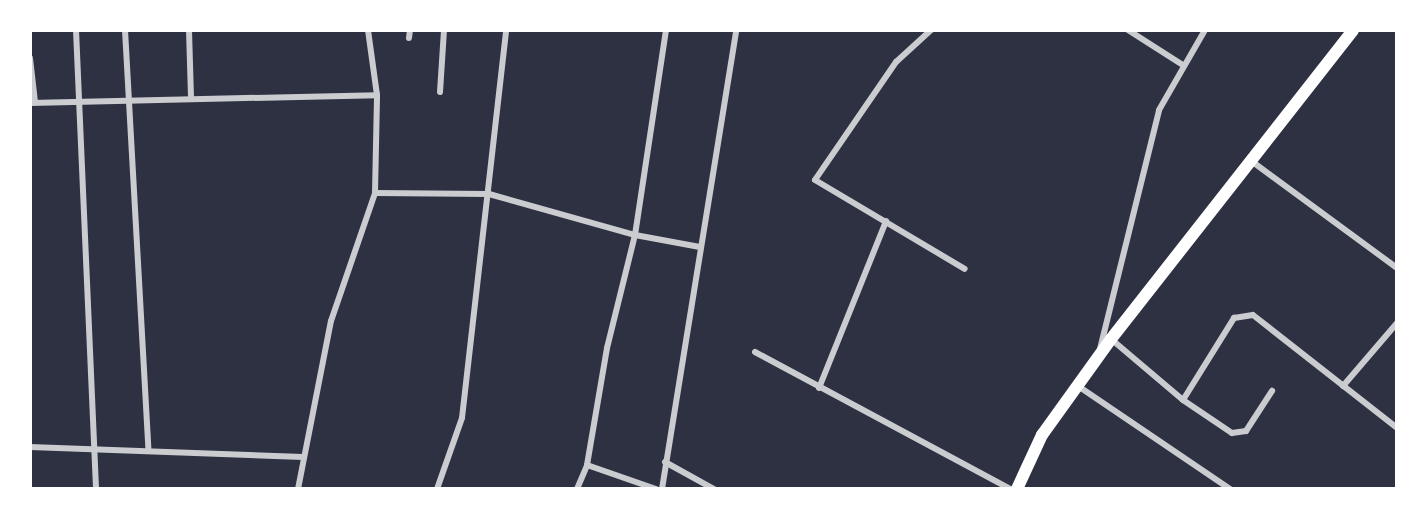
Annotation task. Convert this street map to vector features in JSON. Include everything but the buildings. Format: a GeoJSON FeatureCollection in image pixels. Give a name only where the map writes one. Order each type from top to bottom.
{"type":"FeatureCollection","features":[{"type":"Feature","properties":{"kind":"main road"},"geometry":{"type":"LineString","coordinates":[[1016,489],[1042,435],[1111,339],[1353,30]]}},
{"type":"Feature","properties":{"kind":"street"},"geometry":{"type":"LineString","coordinates":[[76,30],[92,449],[96,489]]}},
{"type":"Feature","properties":{"kind":"street"},"geometry":{"type":"LineString","coordinates":[[125,30],[148,447]]}},
{"type":"Feature","properties":{"kind":"street"},"geometry":{"type":"LineString","coordinates":[[189,30],[191,97]]}},
{"type":"Feature","properties":{"kind":"street"},"geometry":{"type":"LineString","coordinates":[[298,489],[331,321],[375,193],[377,95],[368,30]]}},
{"type":"Feature","properties":{"kind":"street"},"geometry":{"type":"LineString","coordinates":[[409,38],[410,30]]}},
{"type":"Feature","properties":{"kind":"street"},"geometry":{"type":"LineString","coordinates":[[440,92],[444,30]]}},
{"type":"Feature","properties":{"kind":"street"},"geometry":{"type":"LineString","coordinates":[[437,489],[462,418],[506,30]]}},
{"type":"Feature","properties":{"kind":"street"},"geometry":{"type":"LineString","coordinates":[[578,489],[587,465],[607,348],[635,235],[666,30]]}},
{"type":"Feature","properties":{"kind":"street"},"geometry":{"type":"LineString","coordinates":[[662,489],[736,30]]}},
{"type":"Feature","properties":{"kind":"street"},"geometry":{"type":"LineString","coordinates":[[931,30],[896,62],[815,175],[818,185],[886,221],[965,268]]}},
{"type":"Feature","properties":{"kind":"street"},"geometry":{"type":"LineString","coordinates":[[1128,30],[1183,65]]}},
{"type":"Feature","properties":{"kind":"street"},"geometry":{"type":"LineString","coordinates":[[1098,357],[1160,110],[1204,30]]}},
{"type":"Feature","properties":{"kind":"street"},"geometry":{"type":"LineString","coordinates":[[30,58],[32,103],[191,97],[377,95]]}},
{"type":"Feature","properties":{"kind":"street"},"geometry":{"type":"LineString","coordinates":[[1249,160],[1397,268]]}},
{"type":"Feature","properties":{"kind":"street"},"geometry":{"type":"LineString","coordinates":[[375,193],[489,194],[635,235],[700,247]]}},
{"type":"Feature","properties":{"kind":"street"},"geometry":{"type":"LineString","coordinates":[[819,388],[886,221]]}},
{"type":"Feature","properties":{"kind":"street"},"geometry":{"type":"LineString","coordinates":[[1183,400],[1234,318],[1253,315],[1397,428]]}},
{"type":"Feature","properties":{"kind":"street"},"geometry":{"type":"LineString","coordinates":[[1343,386],[1397,323]]}},
{"type":"Feature","properties":{"kind":"street"},"geometry":{"type":"LineString","coordinates":[[1111,339],[1183,400],[1239,435],[1272,391]]}},
{"type":"Feature","properties":{"kind":"street"},"geometry":{"type":"LineString","coordinates":[[755,352],[819,388],[1016,489]]}},
{"type":"Feature","properties":{"kind":"street"},"geometry":{"type":"LineString","coordinates":[[1078,386],[1230,489]]}},
{"type":"Feature","properties":{"kind":"street"},"geometry":{"type":"LineString","coordinates":[[30,447],[92,449],[148,447],[303,456]]}},
{"type":"Feature","properties":{"kind":"street"},"geometry":{"type":"LineString","coordinates":[[665,462],[714,489]]}},
{"type":"Feature","properties":{"kind":"street"},"geometry":{"type":"LineString","coordinates":[[587,465],[656,489]]}}]}
